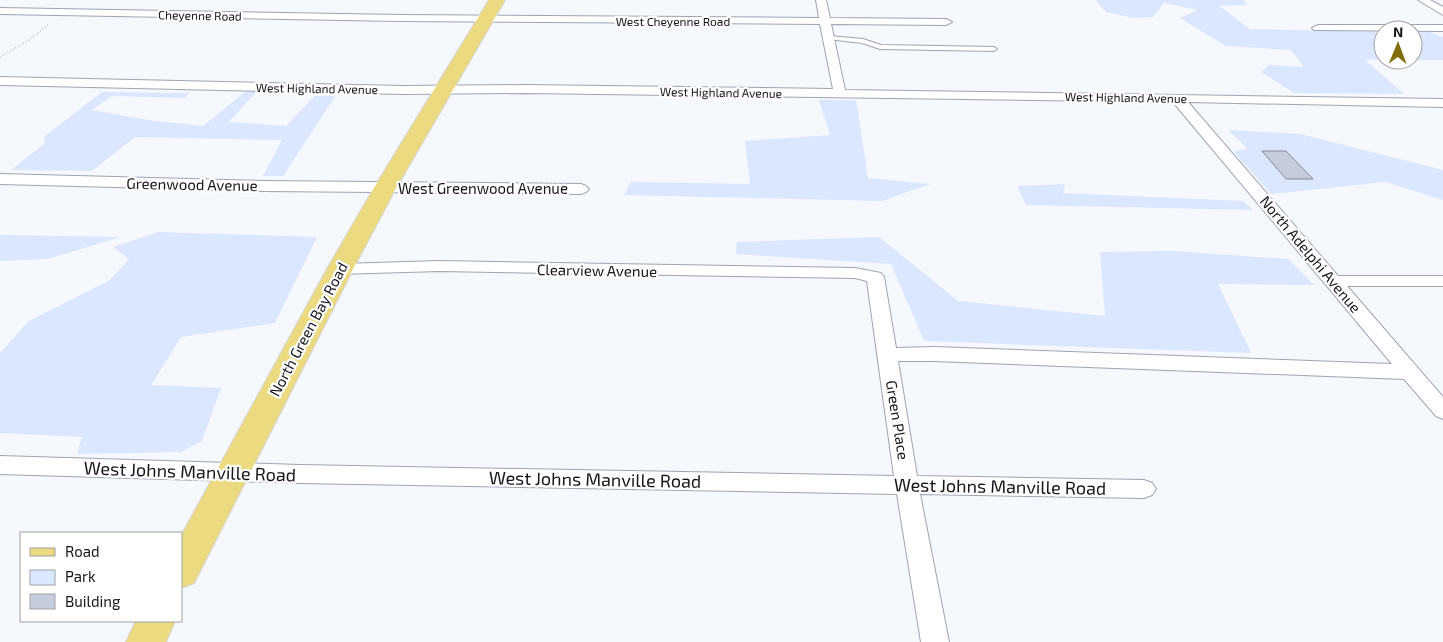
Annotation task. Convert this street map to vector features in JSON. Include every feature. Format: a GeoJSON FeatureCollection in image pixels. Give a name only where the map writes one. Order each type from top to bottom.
{"type":"FeatureCollection","features":[{"type":"Feature","properties":{"kind":"main road","name":"North Green Bay Road"},"geometry":{"type":"LineString","coordinates":[[182,570],[340,268],[442,90],[497,0]]}},
{"type":"Feature","properties":{"kind":"main road"},"geometry":{"type":"LineString","coordinates":[[146,642],[156,622]]}},
{"type":"Feature","properties":{"kind":"street"},"geometry":{"type":"LineString","coordinates":[[821,0],[840,94]]}},
{"type":"Feature","properties":{"kind":"street"},"geometry":{"type":"LineString","coordinates":[[1423,0],[1443,12]]}},
{"type":"Feature","properties":{"kind":"street","name":"Cheyenne Road"},"geometry":{"type":"LineString","coordinates":[[0,11],[401,18]]}},
{"type":"Feature","properties":{"kind":"street","name":"West Cheyenne Road"},"geometry":{"type":"LineString","coordinates":[[401,18],[946,22]]}},
{"type":"Feature","properties":{"kind":"street"},"geometry":{"type":"LineString","coordinates":[[1318,28],[1443,28]]}},
{"type":"Feature","properties":{"kind":"street","name":"West Highland Avenue"},"geometry":{"type":"LineString","coordinates":[[0,82],[442,90],[526,89],[1177,98],[1443,104]]}},
{"type":"Feature","properties":{"kind":"street","name":"North Adelphi Avenue"},"geometry":{"type":"LineString","coordinates":[[1177,98],[1443,411]]}},
{"type":"Feature","properties":{"kind":"street","name":"Greenwood Avenue"},"geometry":{"type":"LineString","coordinates":[[0,179],[385,188]]}},
{"type":"Feature","properties":{"kind":"street","name":"West Greenwood Avenue"},"geometry":{"type":"LineString","coordinates":[[385,188],[582,189]]}},
{"type":"Feature","properties":{"kind":"street","name":"Clearview Avenue"},"geometry":{"type":"LineString","coordinates":[[340,268],[439,266],[855,273]]}},
{"type":"Feature","properties":{"kind":"street","name":"Green Place"},"geometry":{"type":"LineString","coordinates":[[855,273],[875,277],[935,642]]}},
{"type":"Feature","properties":{"kind":"street"},"geometry":{"type":"LineString","coordinates":[[1334,281],[1443,281]]}},
{"type":"Feature","properties":{"kind":"street"},"geometry":{"type":"LineString","coordinates":[[888,355],[934,354],[1410,372]]}},
{"type":"Feature","properties":{"kind":"street"},"geometry":{"type":"LineString","coordinates":[[0,465],[46,467]]}},
{"type":"Feature","properties":{"kind":"street","name":"West Johns Manville Road"},"geometry":{"type":"LineString","coordinates":[[46,467],[1144,489]]}},
{"type":"Feature","properties":{"kind":"lane"},"geometry":{"type":"LineString","coordinates":[[829,38],[864,42],[880,47],[994,49]]}},
{"type":"Feature","properties":{"kind":"path"},"geometry":{"type":"LineString","coordinates":[[0,56],[29,40],[62,12]]}},
{"type":"Feature","properties":{"kind":"green space"},"geometry":{"type":"Polygon","coordinates":[[[1096,0],[1244,0],[1247,5],[1219,6],[1250,29],[1373,32],[1373,60],[1365,60],[1373,67],[1373,70],[1376,70],[1404,94],[1294,93],[1261,72],[1269,65],[1304,67],[1291,50],[1226,46],[1180,18],[1198,10],[1164,3],[1153,17],[1134,18],[1106,12],[1096,0]]]}},
{"type":"Feature","properties":{"kind":"green space"},"geometry":{"type":"Polygon","coordinates":[[[1423,32],[1443,37],[1443,60],[1423,60],[1423,32]]]}},
{"type":"Feature","properties":{"kind":"green space"},"geometry":{"type":"Polygon","coordinates":[[[246,91],[257,91],[229,122],[286,126],[315,96],[336,95],[283,176],[263,176],[282,140],[135,137],[92,171],[11,170],[44,144],[45,136],[102,92],[189,93],[185,98],[112,96],[92,110],[148,120],[203,126],[246,91]]]}},
{"type":"Feature","properties":{"kind":"green space"},"geometry":{"type":"Polygon","coordinates":[[[819,100],[856,100],[868,178],[930,184],[882,201],[624,195],[631,182],[750,184],[745,141],[830,135],[819,100]]]}},
{"type":"Feature","properties":{"kind":"green space"},"geometry":{"type":"Polygon","coordinates":[[[1228,130],[1300,134],[1443,170],[1443,200],[1386,182],[1271,194],[1234,152],[1247,148],[1228,130]]]}},
{"type":"Feature","properties":{"kind":"green space"},"geometry":{"type":"Polygon","coordinates":[[[1065,184],[1063,193],[1243,201],[1253,210],[1026,205],[1017,186],[1065,184]]]}},
{"type":"Feature","properties":{"kind":"green space"},"geometry":{"type":"Polygon","coordinates":[[[158,232],[317,237],[275,323],[181,337],[151,385],[221,388],[202,441],[181,452],[77,454],[82,437],[0,433],[0,353],[29,321],[110,280],[129,259],[113,247],[158,232]]]}},
{"type":"Feature","properties":{"kind":"green space"},"geometry":{"type":"Polygon","coordinates":[[[0,235],[120,237],[48,259],[0,261],[0,235]]]}},
{"type":"Feature","properties":{"kind":"green space"},"geometry":{"type":"Polygon","coordinates":[[[879,237],[958,301],[1105,316],[1100,252],[1173,251],[1288,259],[1314,285],[1218,284],[1251,353],[924,341],[891,264],[736,254],[737,242],[879,237]]]}},
{"type":"Feature","properties":{"kind":"building"},"geometry":{"type":"Polygon","coordinates":[[[1262,151],[1286,151],[1313,179],[1286,179],[1262,151]]]}}]}
